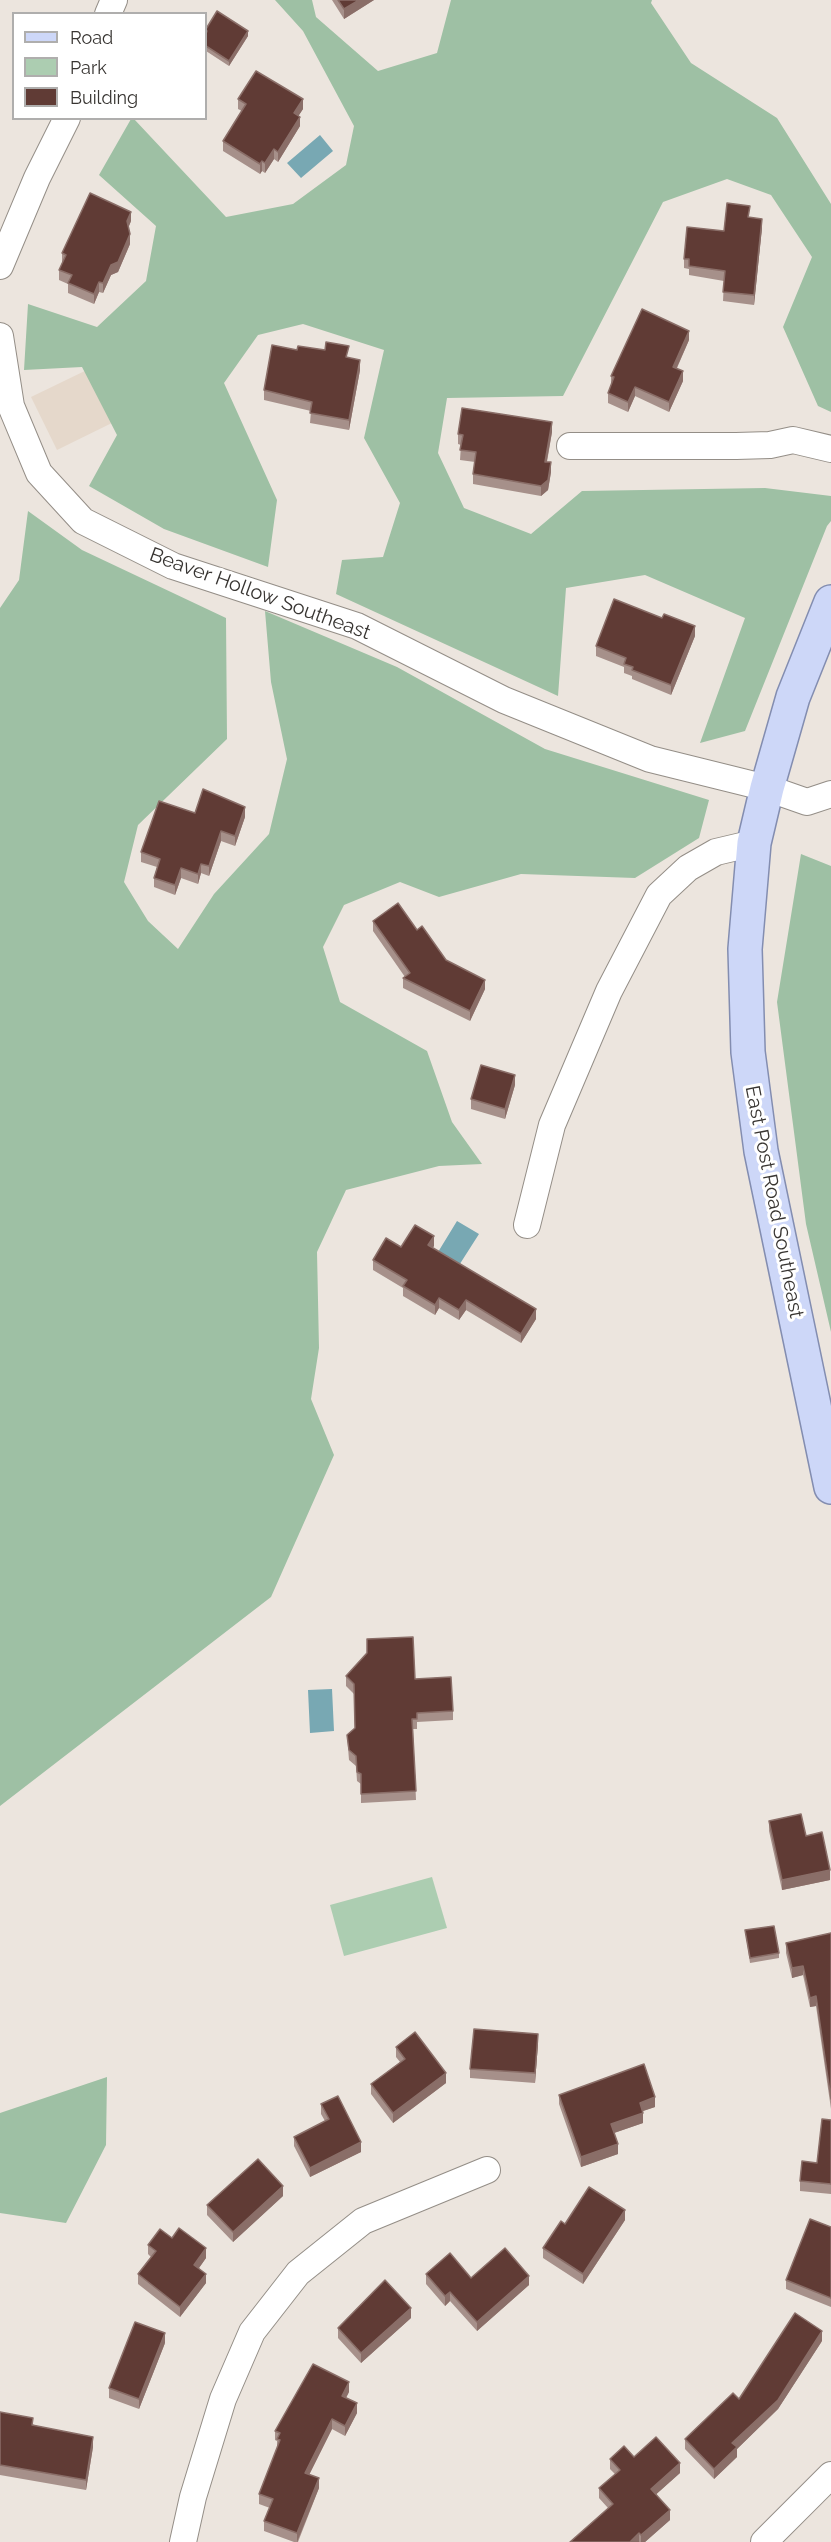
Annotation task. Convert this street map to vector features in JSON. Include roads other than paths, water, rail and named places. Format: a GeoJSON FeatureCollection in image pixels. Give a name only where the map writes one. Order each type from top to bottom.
{"type":"FeatureCollection","features":[{"type":"Feature","properties":{"kind":"main road","name":"East Post Road Southeast"},"geometry":{"type":"LineString","coordinates":[[831,602],[793,696],[767,788],[754,843],[745,950],[748,1052],[753,1102],[831,1487]]}},
{"type":"Feature","properties":{"kind":"street"},"geometry":{"type":"LineString","coordinates":[[0,267],[37,178],[66,120]]}},
{"type":"Feature","properties":{"kind":"street","name":"Beaver Hollow Southeast"},"geometry":{"type":"LineString","coordinates":[[0,336],[11,406],[39,473],[83,521],[173,566],[357,626],[504,700],[650,759],[767,788],[807,802],[831,794]]}},
{"type":"Feature","properties":{"kind":"street"},"geometry":{"type":"LineString","coordinates":[[570,446],[735,446],[770,445],[793,440],[831,449]]}},
{"type":"Feature","properties":{"kind":"street"},"geometry":{"type":"LineString","coordinates":[[527,1225],[552,1125],[609,991],[659,895],[688,868],[716,852],[754,843]]}},
{"type":"Feature","properties":{"kind":"street"},"geometry":{"type":"LineString","coordinates":[[183,2542],[193,2497],[223,2399],[252,2332],[298,2273],[363,2221],[487,2170]]}},
{"type":"Feature","properties":{"kind":"street"},"geometry":{"type":"LineString","coordinates":[[764,2542],[831,2475]]}},
{"type":"Feature","properties":{"kind":"water"},"geometry":{"type":"Polygon","coordinates":[[[320,135],[333,151],[301,178],[287,163],[320,135]]]}},
{"type":"Feature","properties":{"kind":"water"},"geometry":{"type":"Polygon","coordinates":[[[457,1221],[479,1234],[456,1270],[435,1257],[457,1221]]]}},
{"type":"Feature","properties":{"kind":"water"},"geometry":{"type":"Polygon","coordinates":[[[332,1689],[334,1731],[310,1733],[308,1690],[332,1689]]]}}]}
